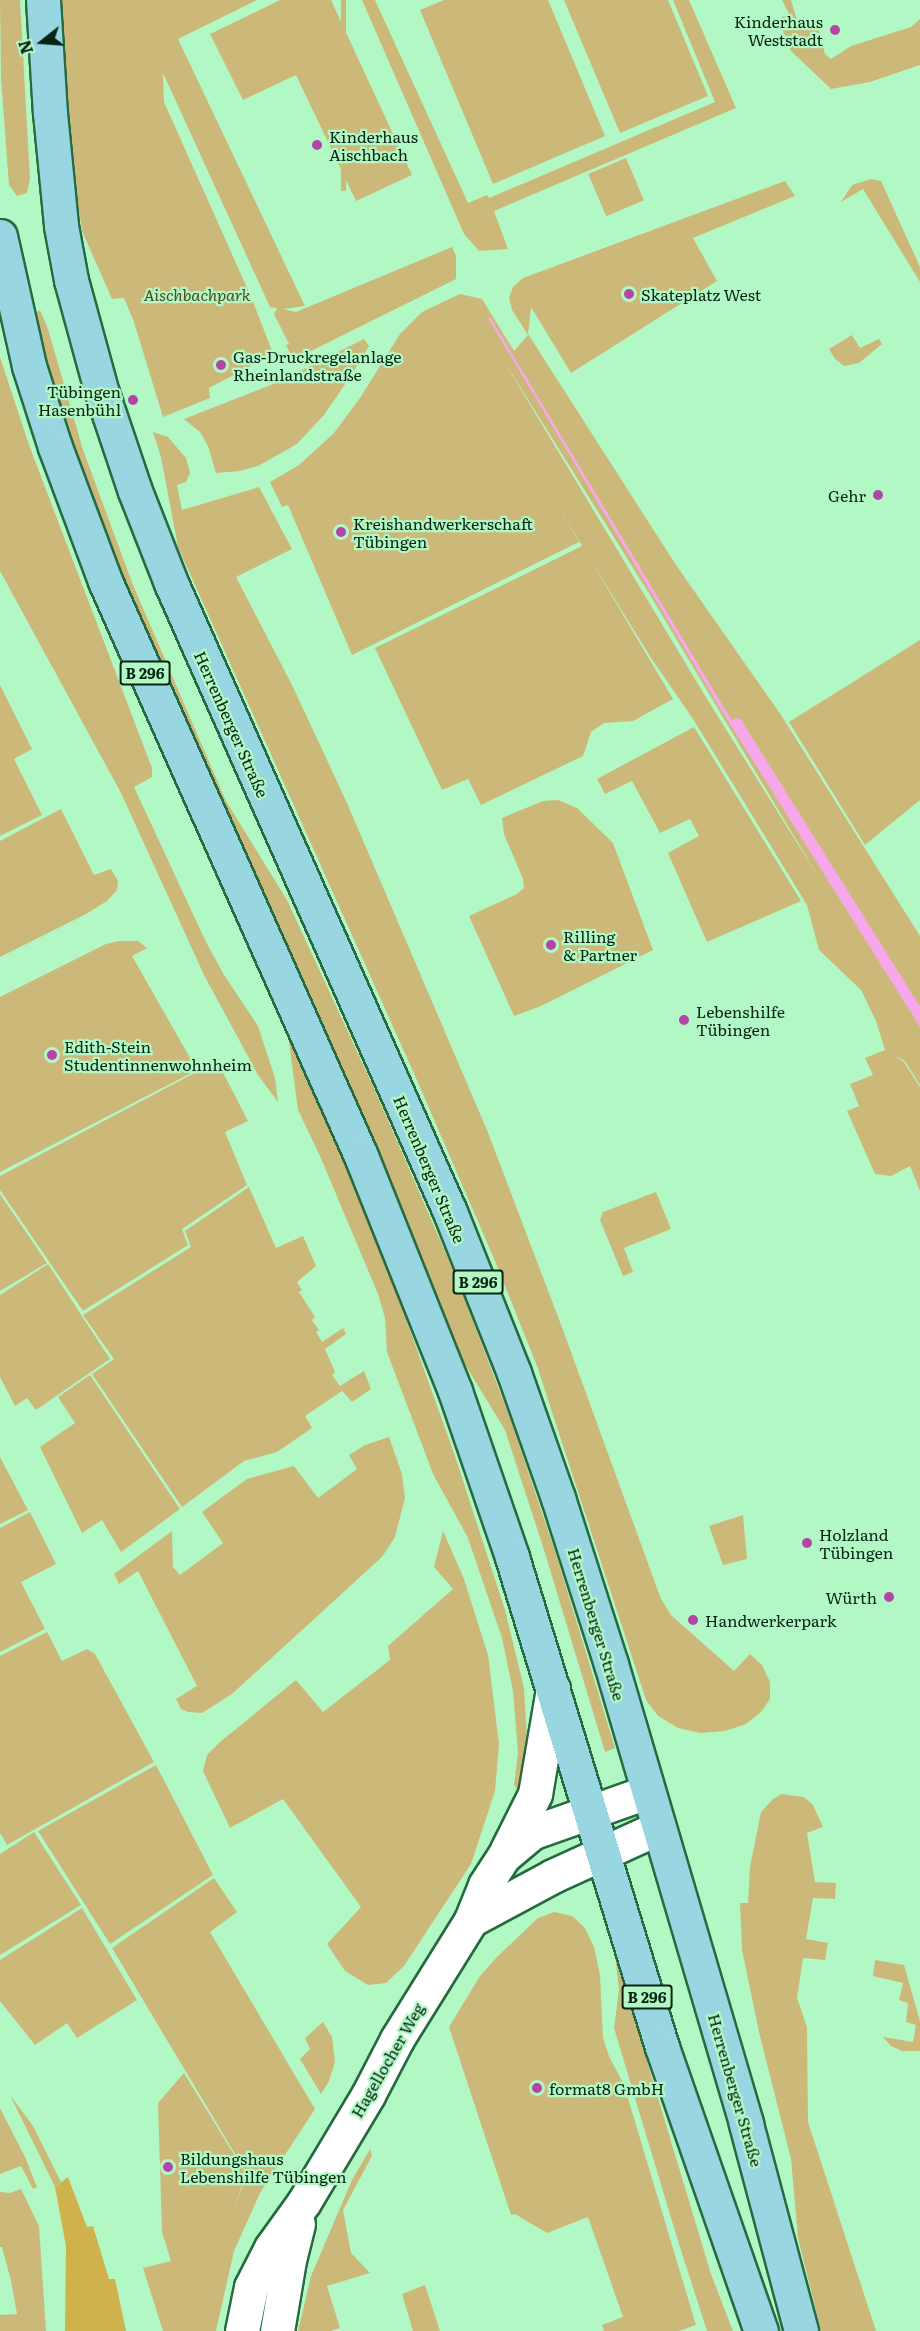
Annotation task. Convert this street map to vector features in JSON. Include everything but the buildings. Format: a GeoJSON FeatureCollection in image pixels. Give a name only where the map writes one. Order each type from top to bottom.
{"type":"FeatureCollection","features":[{"type":"Feature","properties":{"kind":"main road","name":"Herrenberger Straße"},"geometry":{"type":"LineString","coordinates":[[43,0],[54,164],[61,226],[74,291],[102,393],[135,491],[219,697],[435,1179],[482,1291],[561,1508],[611,1664],[737,2090],[801,2331]]}},
{"type":"Feature","properties":{"kind":"main road","name":"B 296"},"geometry":{"type":"LineString","coordinates":[[0,236],[29,366],[76,508],[170,732],[313,1045],[402,1252],[476,1450],[662,2047],[761,2331]]}},
{"type":"Feature","properties":{"kind":"street"},"geometry":{"type":"LineString","coordinates":[[504,1856],[535,1794],[552,1689]]}},
{"type":"Feature","properties":{"kind":"street","name":"Hagellocher Weg"},"geometry":{"type":"LineString","coordinates":[[242,2331],[251,2287],[272,2248],[304,2202],[368,2095],[396,2039],[471,1920],[485,1885],[504,1856],[531,1833],[647,1792]]}},
{"type":"Feature","properties":{"kind":"street"},"geometry":{"type":"LineString","coordinates":[[471,1920],[603,1853],[658,1828]]}},
{"type":"Feature","properties":{"kind":"street","name":"Hagellocher Weg"},"geometry":{"type":"LineString","coordinates":[[277,2331],[289,2260],[304,2202]]}},
{"type":"Feature","properties":{"kind":"green space"},"geometry":{"type":"Polygon","coordinates":[[[0,0],[20,0],[30,179],[27,193],[17,196],[9,185],[1,79],[0,0]]]}},
{"type":"Feature","properties":{"kind":"green space","name":"Aischbachpark"},"geometry":{"type":"Polygon","coordinates":[[[59,0],[257,0],[178,39],[305,306],[283,309],[296,312],[452,247],[456,256],[456,279],[293,360],[286,345],[289,344],[274,314],[277,308],[270,307],[163,73],[164,102],[252,299],[272,351],[247,368],[209,388],[210,398],[163,417],[134,322],[124,298],[112,299],[82,231],[64,108],[59,0]]]}},
{"type":"Feature","properties":{"kind":"green space"},"geometry":{"type":"Polygon","coordinates":[[[280,0],[331,0],[412,175],[356,201],[296,75],[243,100],[210,34],[280,0]]]}},
{"type":"Feature","properties":{"kind":"green space"},"geometry":{"type":"Polygon","coordinates":[[[341,0],[346,0],[346,191],[341,191],[341,0]]]}},
{"type":"Feature","properties":{"kind":"green space"},"geometry":{"type":"Polygon","coordinates":[[[362,0],[375,0],[468,203],[487,195],[489,198],[715,102],[673,0],[689,0],[736,108],[494,211],[508,249],[479,251],[464,234],[362,0]]]}},
{"type":"Feature","properties":{"kind":"green space"},"geometry":{"type":"Polygon","coordinates":[[[444,0],[548,0],[605,136],[493,184],[420,10],[444,0]]]}},
{"type":"Feature","properties":{"kind":"green space"},"geometry":{"type":"Polygon","coordinates":[[[564,0],[668,0],[708,96],[620,133],[564,0]]]}},
{"type":"Feature","properties":{"kind":"green space"},"geometry":{"type":"Polygon","coordinates":[[[782,0],[791,0],[800,30],[818,27],[825,54],[831,59],[851,46],[911,27],[920,19],[920,65],[870,82],[831,89],[791,51],[778,19],[789,14],[782,0]]]}},
{"type":"Feature","properties":{"kind":"green space"},"geometry":{"type":"Polygon","coordinates":[[[626,158],[644,200],[606,216],[588,174],[626,158]]]}},
{"type":"Feature","properties":{"kind":"green space"},"geometry":{"type":"Polygon","coordinates":[[[871,179],[881,181],[920,267],[920,282],[863,189],[841,202],[852,185],[871,179]]]}},
{"type":"Feature","properties":{"kind":"green space"},"geometry":{"type":"Polygon","coordinates":[[[785,181],[795,196],[693,238],[717,281],[571,373],[531,307],[528,334],[676,565],[781,715],[920,936],[920,1085],[905,1061],[893,1055],[904,1062],[920,1087],[920,1191],[910,1166],[891,1176],[875,1174],[847,1111],[859,1106],[850,1084],[873,1075],[865,1058],[885,1050],[876,1021],[861,990],[819,950],[807,905],[693,719],[651,658],[590,559],[673,699],[633,721],[604,723],[591,732],[583,756],[481,805],[468,779],[442,790],[375,648],[582,546],[555,501],[579,542],[352,655],[288,505],[282,507],[270,482],[299,465],[334,433],[360,398],[400,334],[422,312],[460,294],[482,299],[514,351],[528,335],[512,310],[509,298],[513,287],[523,278],[785,181]],[[502,358],[707,699],[819,878],[650,595],[502,358]]]}},
{"type":"Feature","properties":{"kind":"green space"},"geometry":{"type":"Polygon","coordinates":[[[40,310],[48,329],[83,450],[133,585],[226,801],[287,900],[373,1086],[457,1279],[510,1418],[556,1554],[615,1748],[605,1752],[505,1430],[458,1353],[376,1155],[121,590],[72,455],[33,322],[33,315],[40,310]]]}},
{"type":"Feature","properties":{"kind":"green space"},"geometry":{"type":"Polygon","coordinates":[[[852,335],[860,348],[879,339],[882,344],[859,363],[844,366],[835,359],[829,349],[852,335]]]}},
{"type":"Feature","properties":{"kind":"green space"},"geometry":{"type":"Polygon","coordinates":[[[364,339],[369,346],[352,374],[324,415],[297,444],[258,466],[240,471],[216,473],[208,446],[200,432],[184,419],[276,383],[364,339]]]}},
{"type":"Feature","properties":{"kind":"green space"},"geometry":{"type":"Polygon","coordinates":[[[0,357],[29,445],[152,768],[152,777],[134,787],[206,942],[224,975],[258,1026],[275,1078],[278,1102],[258,1075],[204,975],[121,793],[0,571],[0,357]]]}},
{"type":"Feature","properties":{"kind":"green space"},"geometry":{"type":"Polygon","coordinates":[[[153,432],[168,437],[186,458],[190,473],[186,482],[177,485],[182,510],[259,487],[292,549],[236,577],[293,687],[347,803],[487,1130],[661,1599],[671,1615],[734,1671],[750,1654],[762,1665],[770,1682],[770,1699],[761,1712],[746,1724],[725,1731],[700,1733],[678,1728],[658,1716],[646,1700],[537,1366],[495,1261],[416,1078],[178,547],[161,457],[153,432]]]}},
{"type":"Feature","properties":{"kind":"green space"},"geometry":{"type":"Polygon","coordinates":[[[920,640],[920,800],[865,845],[789,722],[920,640]]]}},
{"type":"Feature","properties":{"kind":"green space"},"geometry":{"type":"Polygon","coordinates":[[[0,685],[32,749],[14,759],[42,815],[0,836],[0,685]]]}},
{"type":"Feature","properties":{"kind":"green space"},"geometry":{"type":"Polygon","coordinates":[[[694,727],[801,901],[707,942],[668,853],[699,836],[690,819],[660,833],[632,781],[605,794],[597,779],[694,727]]]}},
{"type":"Feature","properties":{"kind":"green space"},"geometry":{"type":"Polygon","coordinates":[[[558,800],[577,808],[613,843],[653,950],[541,1006],[514,1016],[469,916],[517,894],[524,888],[523,879],[504,834],[502,818],[543,801],[558,800]]]}},
{"type":"Feature","properties":{"kind":"green space"},"geometry":{"type":"Polygon","coordinates":[[[61,809],[94,875],[111,869],[118,881],[117,890],[107,901],[86,914],[0,957],[0,841],[61,809]]]}},
{"type":"Feature","properties":{"kind":"green space"},"geometry":{"type":"Polygon","coordinates":[[[138,941],[147,948],[132,956],[197,1070],[0,1172],[0,997],[106,944],[138,941]]]}},
{"type":"Feature","properties":{"kind":"green space"},"geometry":{"type":"Polygon","coordinates":[[[288,1035],[302,1063],[388,1269],[454,1453],[505,1610],[524,1688],[527,1739],[518,1790],[514,1785],[518,1753],[513,1691],[502,1638],[468,1538],[433,1474],[387,1352],[385,1318],[378,1294],[320,1156],[298,1110],[288,1035]]]}},
{"type":"Feature","properties":{"kind":"green space"},"geometry":{"type":"Polygon","coordinates":[[[217,1061],[248,1121],[225,1132],[247,1185],[182,1229],[188,1245],[83,1311],[0,1190],[0,1176],[217,1061]]]}},
{"type":"Feature","properties":{"kind":"green space"},"geometry":{"type":"Polygon","coordinates":[[[249,1187],[276,1248],[303,1236],[316,1266],[297,1282],[302,1290],[299,1292],[315,1317],[312,1320],[319,1330],[316,1332],[322,1342],[343,1328],[346,1334],[325,1349],[335,1372],[332,1375],[340,1386],[364,1371],[371,1389],[352,1402],[342,1391],[305,1416],[312,1428],[277,1452],[244,1461],[182,1507],[92,1374],[114,1359],[83,1315],[191,1247],[185,1231],[249,1187]]]}},
{"type":"Feature","properties":{"kind":"green space"},"geometry":{"type":"Polygon","coordinates":[[[656,1192],[671,1229],[624,1248],[633,1272],[623,1276],[600,1220],[603,1212],[656,1192]]]}},
{"type":"Feature","properties":{"kind":"green space"},"geometry":{"type":"Polygon","coordinates":[[[0,1194],[47,1263],[0,1291],[0,1194]]]}},
{"type":"Feature","properties":{"kind":"green space"},"geometry":{"type":"Polygon","coordinates":[[[48,1264],[110,1359],[36,1410],[27,1398],[15,1406],[0,1377],[0,1295],[48,1264]]]}},
{"type":"Feature","properties":{"kind":"green space"},"geometry":{"type":"Polygon","coordinates":[[[90,1375],[180,1509],[121,1552],[102,1520],[82,1533],[40,1447],[75,1423],[58,1397],[90,1375]]]}},
{"type":"Feature","properties":{"kind":"green space"},"geometry":{"type":"Polygon","coordinates":[[[389,1437],[402,1474],[405,1498],[395,1537],[382,1557],[232,1694],[202,1713],[181,1709],[176,1699],[197,1686],[138,1571],[119,1584],[114,1574],[172,1531],[173,1567],[180,1575],[223,1543],[202,1512],[247,1479],[294,1466],[318,1498],[357,1469],[349,1455],[365,1445],[389,1437]]]}},
{"type":"Feature","properties":{"kind":"green space"},"geometry":{"type":"Polygon","coordinates":[[[0,1457],[28,1510],[0,1524],[0,1457]]]}},
{"type":"Feature","properties":{"kind":"green space"},"geometry":{"type":"Polygon","coordinates":[[[30,1512],[56,1564],[21,1582],[45,1629],[0,1652],[0,1528],[30,1512]]]}},
{"type":"Feature","properties":{"kind":"green space"},"geometry":{"type":"Polygon","coordinates":[[[743,1515],[747,1559],[723,1565],[709,1526],[743,1515]]]}},
{"type":"Feature","properties":{"kind":"green space"},"geometry":{"type":"Polygon","coordinates":[[[443,1531],[464,1579],[488,1655],[499,1744],[495,1791],[471,1864],[404,1966],[386,1983],[368,1985],[345,1971],[327,1944],[361,1907],[283,1799],[230,1828],[203,1771],[207,1755],[220,1742],[296,1680],[323,1712],[390,1660],[388,1646],[453,1589],[434,1567],[443,1531]]]}},
{"type":"Feature","properties":{"kind":"green space"},"geometry":{"type":"Polygon","coordinates":[[[47,1632],[62,1661],[87,1649],[95,1654],[154,1762],[7,1845],[0,1833],[0,1656],[47,1632]]]}},
{"type":"Feature","properties":{"kind":"green space"},"geometry":{"type":"Polygon","coordinates":[[[156,1765],[213,1875],[110,1944],[38,1831],[156,1765]]]}},
{"type":"Feature","properties":{"kind":"green space"},"geometry":{"type":"Polygon","coordinates":[[[782,1794],[804,1797],[813,1805],[823,1827],[807,1833],[815,1882],[836,1883],[835,1899],[813,1898],[806,1939],[828,1943],[825,1960],[803,1958],[797,1998],[807,2027],[808,2122],[876,2331],[821,2331],[798,2238],[791,2159],[759,2032],[742,1950],[740,1903],[748,1903],[750,1867],[761,1812],[773,1799],[782,1794]]]}},
{"type":"Feature","properties":{"kind":"green space"},"geometry":{"type":"Polygon","coordinates":[[[34,1832],[81,1905],[0,1955],[0,1854],[34,1832]]]}},
{"type":"Feature","properties":{"kind":"green space"},"geometry":{"type":"Polygon","coordinates":[[[214,1878],[237,1912],[210,1932],[315,2109],[260,2193],[234,2251],[216,2331],[163,2331],[143,2268],[171,2261],[162,2232],[158,2103],[184,2073],[246,2174],[234,2208],[247,2174],[112,1948],[214,1878]]]}},
{"type":"Feature","properties":{"kind":"green space"},"geometry":{"type":"Polygon","coordinates":[[[82,1908],[137,2000],[77,2038],[67,2023],[35,2045],[0,2001],[0,1960],[82,1908]]]}},
{"type":"Feature","properties":{"kind":"green space"},"geometry":{"type":"Polygon","coordinates":[[[554,1912],[572,1916],[585,1928],[594,1947],[600,1975],[603,2038],[609,2056],[624,2085],[696,2325],[679,2331],[604,2331],[602,2325],[623,2317],[588,2217],[547,2233],[515,2214],[511,2215],[449,2027],[480,1976],[498,1956],[538,1918],[554,1912]]]}},
{"type":"Feature","properties":{"kind":"green space"},"geometry":{"type":"Polygon","coordinates":[[[615,1955],[711,2274],[733,2331],[707,2331],[678,2241],[614,2028],[619,1989],[615,1955]]]}},
{"type":"Feature","properties":{"kind":"green space"},"geometry":{"type":"Polygon","coordinates":[[[875,1960],[904,1965],[920,2021],[920,2051],[902,2051],[891,2046],[883,2037],[913,2042],[916,2025],[906,2022],[908,2003],[899,2000],[903,1983],[873,1976],[875,1960]]]}},
{"type":"Feature","properties":{"kind":"green space"},"geometry":{"type":"Polygon","coordinates":[[[323,2022],[332,2037],[335,2062],[329,2081],[321,2094],[300,2059],[310,2049],[305,2038],[323,2022]]]}},
{"type":"Feature","properties":{"kind":"green space"},"geometry":{"type":"Polygon","coordinates":[[[10,2095],[33,2126],[61,2182],[55,2187],[10,2095]]]}},
{"type":"Feature","properties":{"kind":"green space"},"geometry":{"type":"Polygon","coordinates":[[[0,2108],[25,2157],[37,2187],[33,2189],[21,2166],[0,2174],[0,2108]]]}},
{"type":"Feature","properties":{"kind":"green space"},"geometry":{"type":"Polygon","coordinates":[[[370,2149],[372,2156],[343,2210],[351,2253],[370,2273],[327,2286],[340,2328],[330,2331],[298,2331],[311,2276],[352,2180],[370,2149]]]}},
{"type":"Feature","properties":{"kind":"green space"},"geometry":{"type":"Polygon","coordinates":[[[21,2189],[39,2226],[46,2331],[0,2331],[0,2315],[17,2314],[11,2281],[2,2247],[0,2247],[0,2192],[10,2193],[21,2189]]]}},
{"type":"Feature","properties":{"kind":"green space"},"geometry":{"type":"Polygon","coordinates":[[[425,2285],[440,2331],[413,2331],[402,2294],[425,2285]]]}},
{"type":"Feature","properties":{"kind":"shaded area"},"geometry":{"type":"Polygon","coordinates":[[[490,317],[723,706],[920,1022],[920,1027],[720,708],[488,318],[490,317]]]}},
{"type":"Feature","properties":{"kind":"shaded area"},"geometry":{"type":"Polygon","coordinates":[[[68,2177],[87,2227],[93,2226],[109,2279],[115,2279],[126,2331],[65,2331],[66,2246],[55,2187],[68,2177]]]}},
{"type":"Feature","properties":{"kind":"waterway"},"geometry":{"type":"LineString","coordinates":[[737,723],[920,1016]]}},
{"type":"Feature","properties":{"kind":"place","name":"Kinderhaus Weststadt"},"geometry":{"type":"Point","coordinates":[835,30]}},
{"type":"Feature","properties":{"kind":"place","name":"Kinderhaus Aischbach"},"geometry":{"type":"Point","coordinates":[317,145]}},
{"type":"Feature","properties":{"kind":"place","name":"Skateplatz West"},"geometry":{"type":"Point","coordinates":[629,294]}},
{"type":"Feature","properties":{"kind":"place","name":"Gas-Druckregelanlage Rheinlandstraße"},"geometry":{"type":"Point","coordinates":[221,365]}},
{"type":"Feature","properties":{"kind":"place","name":"Tübingen Hasenbühl"},"geometry":{"type":"Point","coordinates":[133,400]}},
{"type":"Feature","properties":{"kind":"place","name":"Gehr"},"geometry":{"type":"Point","coordinates":[878,495]}},
{"type":"Feature","properties":{"kind":"place","name":"Kreishandwerkerschaft Tübingen"},"geometry":{"type":"Point","coordinates":[341,532]}},
{"type":"Feature","properties":{"kind":"place","name":"Rilling & Partner"},"geometry":{"type":"Point","coordinates":[551,945]}},
{"type":"Feature","properties":{"kind":"place","name":"Lebenshilfe Tübingen"},"geometry":{"type":"Point","coordinates":[684,1020]}},
{"type":"Feature","properties":{"kind":"place","name":"Edith-Stein Studentinnenwohnheim"},"geometry":{"type":"Point","coordinates":[52,1055]}},
{"type":"Feature","properties":{"kind":"place","name":"Holzland Tübingen"},"geometry":{"type":"Point","coordinates":[807,1543]}},
{"type":"Feature","properties":{"kind":"place","name":"Würth"},"geometry":{"type":"Point","coordinates":[889,1597]}},
{"type":"Feature","properties":{"kind":"place","name":"Handwerkerpark"},"geometry":{"type":"Point","coordinates":[693,1620]}},
{"type":"Feature","properties":{"kind":"place","name":"format8 GmbH"},"geometry":{"type":"Point","coordinates":[537,2088]}},
{"type":"Feature","properties":{"kind":"place","name":"Bildungshaus Lebenshilfe Tübingen"},"geometry":{"type":"Point","coordinates":[168,2167]}}]}
